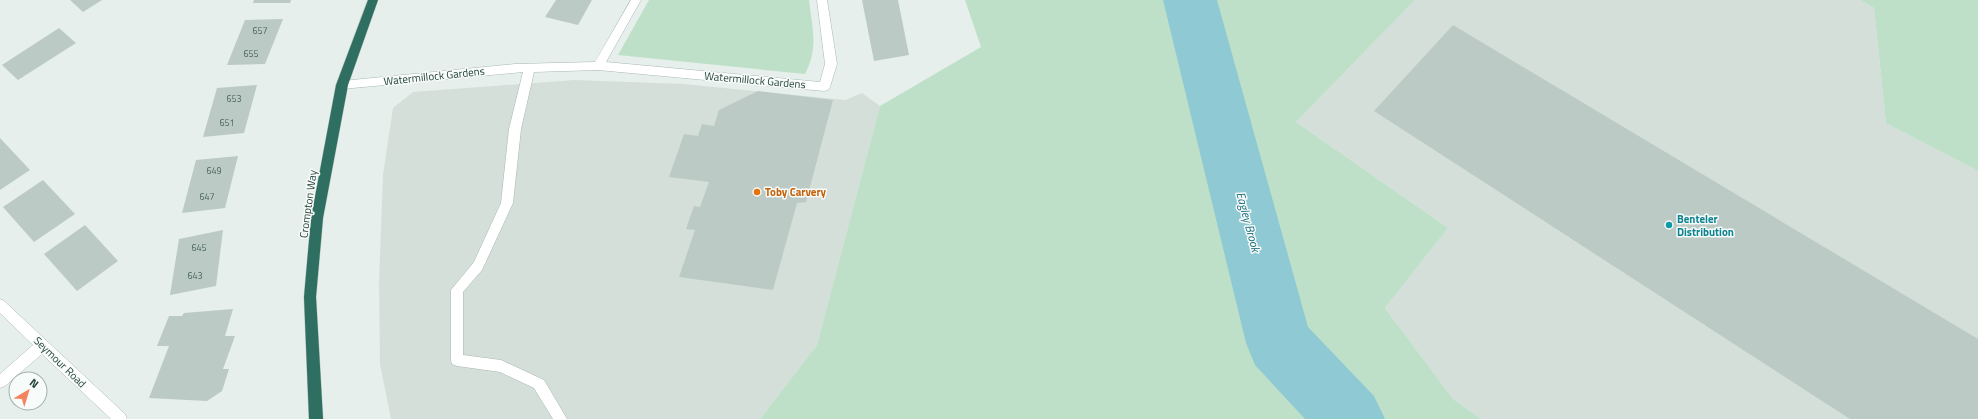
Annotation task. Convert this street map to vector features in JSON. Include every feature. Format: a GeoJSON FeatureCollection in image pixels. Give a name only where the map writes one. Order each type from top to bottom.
{"type":"FeatureCollection","features":[{"type":"Feature","properties":{"kind":"highway","name":"Crompton Way"},"geometry":{"type":"LineString","coordinates":[[316,419],[311,289],[317,218],[342,85],[373,0]]}},
{"type":"Feature","properties":{"kind":"street"},"geometry":{"type":"LineString","coordinates":[[598,66],[636,0]]}},
{"type":"Feature","properties":{"kind":"street","name":"Watermillock Gardens"},"geometry":{"type":"LineString","coordinates":[[342,85],[530,68],[598,66],[824,87],[831,64],[822,0]]}},
{"type":"Feature","properties":{"kind":"street"},"geometry":{"type":"LineString","coordinates":[[530,68],[515,129],[507,202],[478,266],[457,290],[457,360],[501,366],[539,384],[560,419]]}},
{"type":"Feature","properties":{"kind":"street","name":"Seymour Road"},"geometry":{"type":"LineString","coordinates":[[0,305],[44,345],[120,419]]}},
{"type":"Feature","properties":{"kind":"street"},"geometry":{"type":"LineString","coordinates":[[0,382],[44,345]]}},
{"type":"Feature","properties":{"kind":"shaded area"},"geometry":{"type":"Polygon","coordinates":[[[1415,0],[1860,0],[1874,8],[1886,123],[1978,171],[1978,419],[1481,419],[1453,399],[1385,308],[1448,228],[1296,122],[1415,0]]]}},
{"type":"Feature","properties":{"kind":"shaded area"},"geometry":{"type":"Polygon","coordinates":[[[574,80],[684,84],[845,100],[862,93],[880,106],[817,345],[760,419],[391,419],[380,364],[379,282],[383,175],[393,108],[413,92],[574,80]]]}},
{"type":"Feature","properties":{"kind":"green space"},"geometry":{"type":"Polygon","coordinates":[[[649,0],[809,0],[813,29],[813,46],[812,55],[805,74],[618,55],[649,0]]]}},
{"type":"Feature","properties":{"kind":"green space"},"geometry":{"type":"Polygon","coordinates":[[[965,0],[1415,0],[1296,122],[1448,228],[1385,308],[1453,399],[1481,419],[760,419],[817,345],[880,106],[981,47],[965,0]]]}},
{"type":"Feature","properties":{"kind":"green space"},"geometry":{"type":"Polygon","coordinates":[[[1860,0],[1978,0],[1978,171],[1886,123],[1874,8],[1860,0]]]}},
{"type":"Feature","properties":{"kind":"building"},"geometry":{"type":"Polygon","coordinates":[[[70,0],[102,0],[83,12],[70,0]]]}},
{"type":"Feature","properties":{"kind":"building"},"geometry":{"type":"Polygon","coordinates":[[[254,0],[291,0],[290,3],[253,3],[254,0]]]}},
{"type":"Feature","properties":{"kind":"building"},"geometry":{"type":"Polygon","coordinates":[[[556,0],[592,0],[578,25],[545,17],[556,0]]]}},
{"type":"Feature","properties":{"kind":"building"},"geometry":{"type":"Polygon","coordinates":[[[862,0],[898,0],[909,55],[874,61],[862,0]]]}},
{"type":"Feature","properties":{"kind":"building"},"geometry":{"type":"Polygon","coordinates":[[[283,19],[265,64],[227,65],[245,20],[283,19]]]}},
{"type":"Feature","properties":{"kind":"building","name":"Benteler Distribution"},"geometry":{"type":"Polygon","coordinates":[[[1453,25],[1978,339],[1978,419],[1850,419],[1374,111],[1453,25]]]}},
{"type":"Feature","properties":{"kind":"building"},"geometry":{"type":"Polygon","coordinates":[[[59,28],[76,43],[18,80],[2,65],[59,28]]]}},
{"type":"Feature","properties":{"kind":"building"},"geometry":{"type":"Polygon","coordinates":[[[257,85],[244,133],[203,137],[217,88],[257,85]]]}},
{"type":"Feature","properties":{"kind":"building","name":"Toby Carvery"},"geometry":{"type":"Polygon","coordinates":[[[758,91],[833,100],[806,202],[797,203],[773,290],[679,277],[695,230],[686,229],[694,206],[700,207],[709,182],[669,177],[684,134],[698,136],[702,124],[714,126],[719,110],[758,91]]]}},
{"type":"Feature","properties":{"kind":"building"},"geometry":{"type":"Polygon","coordinates":[[[0,138],[30,170],[0,190],[0,138]]]}},
{"type":"Feature","properties":{"kind":"building"},"geometry":{"type":"Polygon","coordinates":[[[238,156],[225,208],[182,213],[196,160],[238,156]]]}},
{"type":"Feature","properties":{"kind":"building"},"geometry":{"type":"Polygon","coordinates":[[[43,180],[75,214],[34,242],[3,207],[43,180]]]}},
{"type":"Feature","properties":{"kind":"building"},"geometry":{"type":"Polygon","coordinates":[[[85,225],[118,261],[77,291],[44,254],[85,225]]]}},
{"type":"Feature","properties":{"kind":"building"},"geometry":{"type":"Polygon","coordinates":[[[223,230],[216,286],[170,295],[179,239],[223,230]]]}},
{"type":"Feature","properties":{"kind":"building"},"geometry":{"type":"Polygon","coordinates":[[[233,309],[225,336],[235,336],[223,369],[229,369],[222,391],[207,401],[149,398],[169,346],[157,346],[169,316],[182,316],[184,313],[233,309]]]}},
{"type":"Feature","properties":{"kind":"waterway","name":"Eagley Brook"},"geometry":{"type":"LineString","coordinates":[[1190,0],[1279,343],[1350,419]]}},
{"type":"Feature","properties":{"kind":"place","name":"Toby Carvery"},"geometry":{"type":"Point","coordinates":[757,192]}},
{"type":"Feature","properties":{"kind":"place","name":"Benteler Distribution"},"geometry":{"type":"Point","coordinates":[1669,225]}}]}
